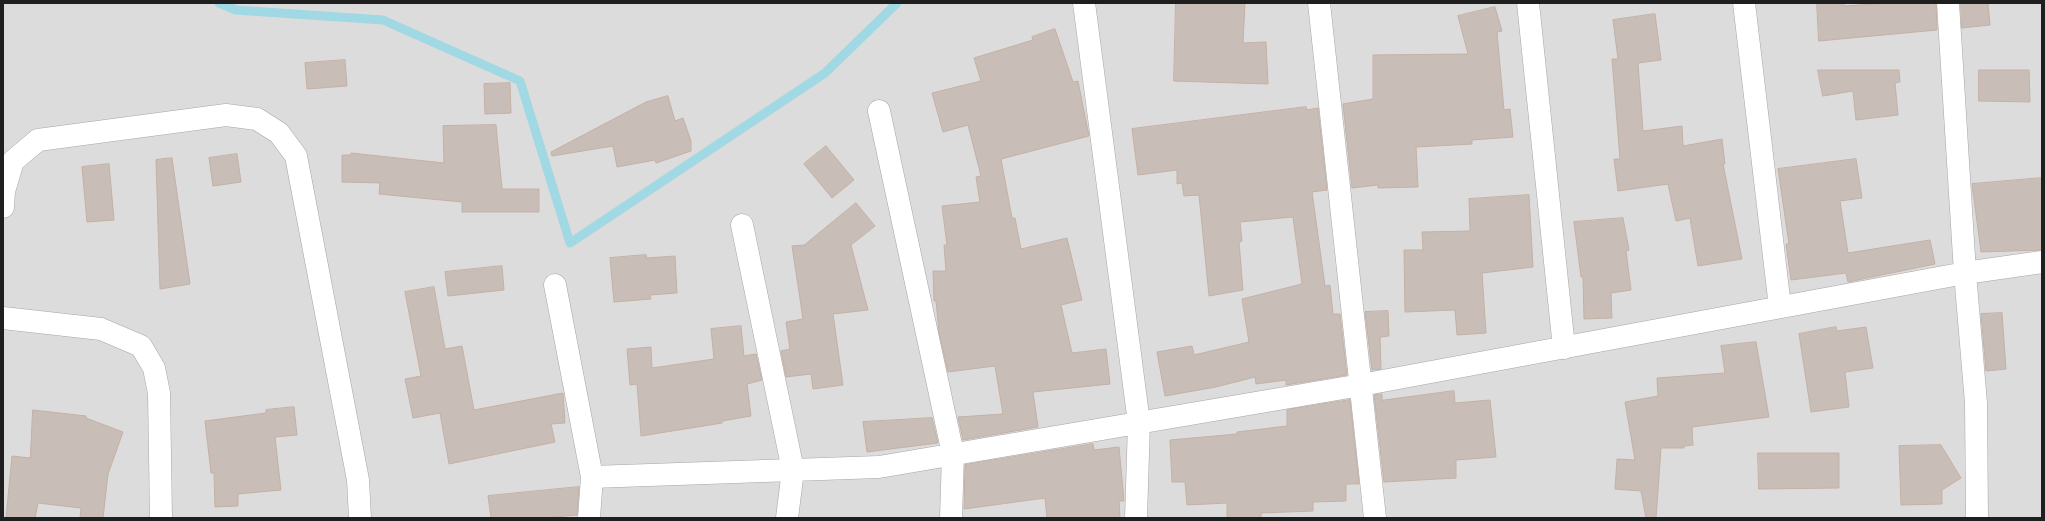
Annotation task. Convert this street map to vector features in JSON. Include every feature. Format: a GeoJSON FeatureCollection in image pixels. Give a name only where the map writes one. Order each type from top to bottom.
{"type":"FeatureCollection","features":[{"type":"Feature","properties":{"kind":"street"},"geometry":{"type":"LineString","coordinates":[[1084,3],[1139,423],[1136,518]]}},
{"type":"Feature","properties":{"kind":"street"},"geometry":{"type":"LineString","coordinates":[[1320,3],[1375,518]]}},
{"type":"Feature","properties":{"kind":"street"},"geometry":{"type":"LineString","coordinates":[[1528,3],[1564,348]]}},
{"type":"Feature","properties":{"kind":"street"},"geometry":{"type":"LineString","coordinates":[[1744,3],[1780,307]]}},
{"type":"Feature","properties":{"kind":"street"},"geometry":{"type":"LineString","coordinates":[[1948,3],[1964,273],[1976,403],[1977,518]]}},
{"type":"Feature","properties":{"kind":"street"},"geometry":{"type":"LineString","coordinates":[[879,111],[953,454],[951,518]]}},
{"type":"Feature","properties":{"kind":"street"},"geometry":{"type":"LineString","coordinates":[[3,208],[4,191],[13,161],[38,140],[226,115],[257,119],[279,133],[296,156],[358,480],[360,518]]}},
{"type":"Feature","properties":{"kind":"street"},"geometry":{"type":"LineString","coordinates":[[742,225],[792,470],[786,518]]}},
{"type":"Feature","properties":{"kind":"street"},"geometry":{"type":"LineString","coordinates":[[592,477],[879,466],[1361,385],[1964,273],[2042,262]]}},
{"type":"Feature","properties":{"kind":"street"},"geometry":{"type":"LineString","coordinates":[[555,284],[592,477],[589,518]]}},
{"type":"Feature","properties":{"kind":"street"},"geometry":{"type":"LineString","coordinates":[[3,318],[102,328],[141,346],[154,368],[159,393],[161,518]]}},
{"type":"Feature","properties":{"kind":"shaded area"},"geometry":{"type":"Polygon","coordinates":[[[3,3],[2042,3],[2042,518],[3,518],[3,3]]]}},
{"type":"Feature","properties":{"kind":"building"},"geometry":{"type":"Polygon","coordinates":[[[1176,3],[1245,3],[1243,43],[1266,42],[1268,84],[1174,81],[1176,3]]]}},
{"type":"Feature","properties":{"kind":"building"},"geometry":{"type":"Polygon","coordinates":[[[1817,3],[1844,3],[1844,6],[1887,3],[1936,3],[1937,30],[1819,41],[1817,3]]]}},
{"type":"Feature","properties":{"kind":"building"},"geometry":{"type":"Polygon","coordinates":[[[1961,3],[1988,3],[1990,25],[1962,28],[1961,3]]]}},
{"type":"Feature","properties":{"kind":"building"},"geometry":{"type":"Polygon","coordinates":[[[1495,7],[1502,31],[1497,32],[1504,110],[1510,109],[1513,137],[1472,140],[1472,144],[1416,147],[1418,187],[1378,188],[1378,185],[1352,188],[1343,104],[1373,99],[1373,55],[1468,54],[1458,16],[1495,7]]]}},
{"type":"Feature","properties":{"kind":"building"},"geometry":{"type":"Polygon","coordinates":[[[1655,14],[1661,60],[1638,63],[1643,131],[1682,126],[1683,146],[1722,139],[1725,164],[1723,164],[1742,259],[1698,266],[1690,218],[1676,221],[1668,184],[1618,191],[1614,159],[1620,159],[1612,59],[1618,59],[1613,20],[1655,14]]]}},
{"type":"Feature","properties":{"kind":"building"},"geometry":{"type":"Polygon","coordinates":[[[1055,29],[1073,82],[1078,81],[1089,136],[1001,159],[1012,218],[1015,218],[1021,249],[1067,238],[1082,300],[1061,305],[1072,353],[1106,349],[1110,384],[1033,392],[1038,427],[963,440],[958,417],[1003,414],[995,366],[948,372],[939,332],[936,301],[934,301],[933,271],[946,271],[944,245],[947,245],[942,206],[980,202],[976,177],[981,176],[968,125],[943,132],[932,93],[981,81],[974,58],[1033,40],[1032,37],[1055,29]]]}},
{"type":"Feature","properties":{"kind":"building"},"geometry":{"type":"Polygon","coordinates":[[[345,60],[347,86],[307,89],[305,63],[345,60]]]}},
{"type":"Feature","properties":{"kind":"building"},"geometry":{"type":"Polygon","coordinates":[[[1818,70],[1899,70],[1900,82],[1895,83],[1898,115],[1856,120],[1853,91],[1823,96],[1818,70]]]}},
{"type":"Feature","properties":{"kind":"building"},"geometry":{"type":"Polygon","coordinates":[[[1979,70],[2029,70],[2030,102],[1979,101],[1979,70]]]}},
{"type":"Feature","properties":{"kind":"building"},"geometry":{"type":"Polygon","coordinates":[[[510,83],[511,113],[485,114],[484,84],[510,83]]]}},
{"type":"Feature","properties":{"kind":"building"},"geometry":{"type":"Polygon","coordinates":[[[668,96],[675,121],[683,118],[691,141],[691,151],[656,163],[655,160],[617,167],[613,146],[552,156],[551,152],[646,102],[668,96]]]}},
{"type":"Feature","properties":{"kind":"building"},"geometry":{"type":"Polygon","coordinates":[[[1306,107],[1307,110],[1318,108],[1327,190],[1312,192],[1325,286],[1330,285],[1333,314],[1340,314],[1347,375],[1286,385],[1286,380],[1256,384],[1255,377],[1216,387],[1165,396],[1157,352],[1192,346],[1194,355],[1249,342],[1242,299],[1302,284],[1293,217],[1240,222],[1242,241],[1239,242],[1243,290],[1209,296],[1199,195],[1184,196],[1182,183],[1177,184],[1177,170],[1138,175],[1132,129],[1306,107]]]}},
{"type":"Feature","properties":{"kind":"building"},"geometry":{"type":"Polygon","coordinates":[[[496,125],[502,189],[539,189],[539,212],[462,212],[462,202],[379,194],[380,183],[342,182],[342,155],[351,155],[351,153],[444,163],[443,126],[496,125]]]}},
{"type":"Feature","properties":{"kind":"building"},"geometry":{"type":"Polygon","coordinates":[[[826,146],[854,180],[832,198],[804,164],[826,146]]]}},
{"type":"Feature","properties":{"kind":"building"},"geometry":{"type":"Polygon","coordinates":[[[237,154],[241,182],[213,186],[209,158],[237,154]]]}},
{"type":"Feature","properties":{"kind":"building"},"geometry":{"type":"Polygon","coordinates":[[[172,158],[190,284],[160,289],[156,160],[172,158]]]}},
{"type":"Feature","properties":{"kind":"building"},"geometry":{"type":"Polygon","coordinates":[[[1856,159],[1862,198],[1840,201],[1848,253],[1930,240],[1935,264],[1848,282],[1846,273],[1791,280],[1786,244],[1789,244],[1778,169],[1856,159]]]}},
{"type":"Feature","properties":{"kind":"building"},"geometry":{"type":"Polygon","coordinates":[[[109,164],[114,220],[87,222],[82,167],[109,164]]]}},
{"type":"Feature","properties":{"kind":"building"},"geometry":{"type":"Polygon","coordinates":[[[2042,178],[2042,250],[1981,252],[1972,184],[2042,178]]]}},
{"type":"Feature","properties":{"kind":"building"},"geometry":{"type":"Polygon","coordinates":[[[1529,195],[1533,267],[1482,273],[1486,333],[1457,335],[1455,310],[1405,312],[1404,250],[1423,250],[1422,232],[1470,231],[1469,199],[1529,195]]]}},
{"type":"Feature","properties":{"kind":"building"},"geometry":{"type":"Polygon","coordinates":[[[856,203],[875,226],[851,245],[868,310],[833,314],[843,385],[813,389],[811,374],[786,377],[781,351],[790,349],[786,322],[803,319],[792,246],[804,245],[856,203]]]}},
{"type":"Feature","properties":{"kind":"building"},"geometry":{"type":"Polygon","coordinates":[[[1623,218],[1629,250],[1626,251],[1631,290],[1611,293],[1612,318],[1584,319],[1583,277],[1581,277],[1574,222],[1623,218]]]}},
{"type":"Feature","properties":{"kind":"building"},"geometry":{"type":"Polygon","coordinates":[[[646,255],[647,258],[675,256],[677,293],[650,295],[651,299],[614,302],[610,258],[646,255]]]}},
{"type":"Feature","properties":{"kind":"building"},"geometry":{"type":"Polygon","coordinates":[[[502,266],[504,290],[448,296],[445,272],[502,266]]]}},
{"type":"Feature","properties":{"kind":"building"},"geometry":{"type":"Polygon","coordinates":[[[434,287],[445,349],[462,346],[474,410],[563,393],[565,423],[551,424],[555,442],[449,464],[440,413],[413,418],[405,379],[421,376],[405,292],[434,287]]]}},
{"type":"Feature","properties":{"kind":"building"},"geometry":{"type":"Polygon","coordinates":[[[1388,311],[1389,336],[1380,337],[1381,369],[1372,370],[1365,312],[1388,311]]]}},
{"type":"Feature","properties":{"kind":"building"},"geometry":{"type":"Polygon","coordinates":[[[2002,313],[2006,369],[1986,371],[1981,314],[2002,313]]]}},
{"type":"Feature","properties":{"kind":"building"},"geometry":{"type":"Polygon","coordinates":[[[741,326],[744,356],[756,354],[762,380],[747,384],[751,416],[722,421],[722,423],[641,436],[637,384],[630,385],[627,349],[651,347],[652,368],[714,359],[711,329],[741,326]]]}},
{"type":"Feature","properties":{"kind":"building"},"geometry":{"type":"Polygon","coordinates":[[[1836,327],[1837,331],[1866,327],[1873,368],[1845,372],[1849,407],[1811,412],[1799,334],[1836,327]]]}},
{"type":"Feature","properties":{"kind":"building"},"geometry":{"type":"Polygon","coordinates":[[[1756,342],[1769,417],[1692,427],[1693,445],[1684,446],[1684,448],[1661,448],[1656,518],[1646,518],[1641,491],[1615,489],[1617,459],[1635,460],[1625,402],[1658,396],[1657,378],[1725,373],[1721,346],[1756,342]]]}},
{"type":"Feature","properties":{"kind":"building"},"geometry":{"type":"Polygon","coordinates":[[[1454,391],[1455,403],[1490,400],[1496,457],[1456,460],[1456,478],[1384,482],[1374,395],[1382,394],[1382,400],[1454,391]]]}},
{"type":"Feature","properties":{"kind":"building"},"geometry":{"type":"Polygon","coordinates":[[[1350,400],[1359,484],[1346,484],[1346,501],[1313,502],[1313,511],[1261,513],[1261,518],[1227,518],[1227,503],[1187,505],[1185,482],[1172,482],[1170,440],[1237,434],[1237,432],[1287,426],[1287,410],[1350,400]]]}},
{"type":"Feature","properties":{"kind":"building"},"geometry":{"type":"Polygon","coordinates":[[[294,407],[297,435],[275,437],[281,490],[238,494],[238,506],[215,507],[214,473],[211,473],[205,421],[266,413],[266,410],[294,407]]]}},
{"type":"Feature","properties":{"kind":"building"},"geometry":{"type":"Polygon","coordinates":[[[33,410],[86,416],[86,418],[123,432],[108,474],[103,518],[80,518],[81,508],[38,503],[35,518],[6,518],[12,456],[30,458],[33,410]]]}},
{"type":"Feature","properties":{"kind":"building"},"geometry":{"type":"Polygon","coordinates":[[[932,418],[938,443],[867,452],[863,422],[932,418]]]}},
{"type":"Feature","properties":{"kind":"building"},"geometry":{"type":"Polygon","coordinates":[[[1093,444],[1094,450],[1119,447],[1124,501],[1119,501],[1120,518],[1047,518],[1045,498],[964,509],[965,465],[1093,444]]]}},
{"type":"Feature","properties":{"kind":"building"},"geometry":{"type":"Polygon","coordinates":[[[1941,445],[1961,478],[1942,490],[1942,504],[1901,505],[1899,446],[1941,445]]]}},
{"type":"Feature","properties":{"kind":"building"},"geometry":{"type":"Polygon","coordinates":[[[1758,453],[1839,453],[1839,488],[1759,489],[1758,453]]]}},
{"type":"Feature","properties":{"kind":"building"},"geometry":{"type":"Polygon","coordinates":[[[579,487],[577,515],[543,518],[491,518],[488,496],[579,487]]]}},
{"type":"Feature","properties":{"kind":"waterway"},"geometry":{"type":"LineString","coordinates":[[219,3],[236,10],[383,20],[520,81],[570,243],[825,73],[897,3]]}}]}
